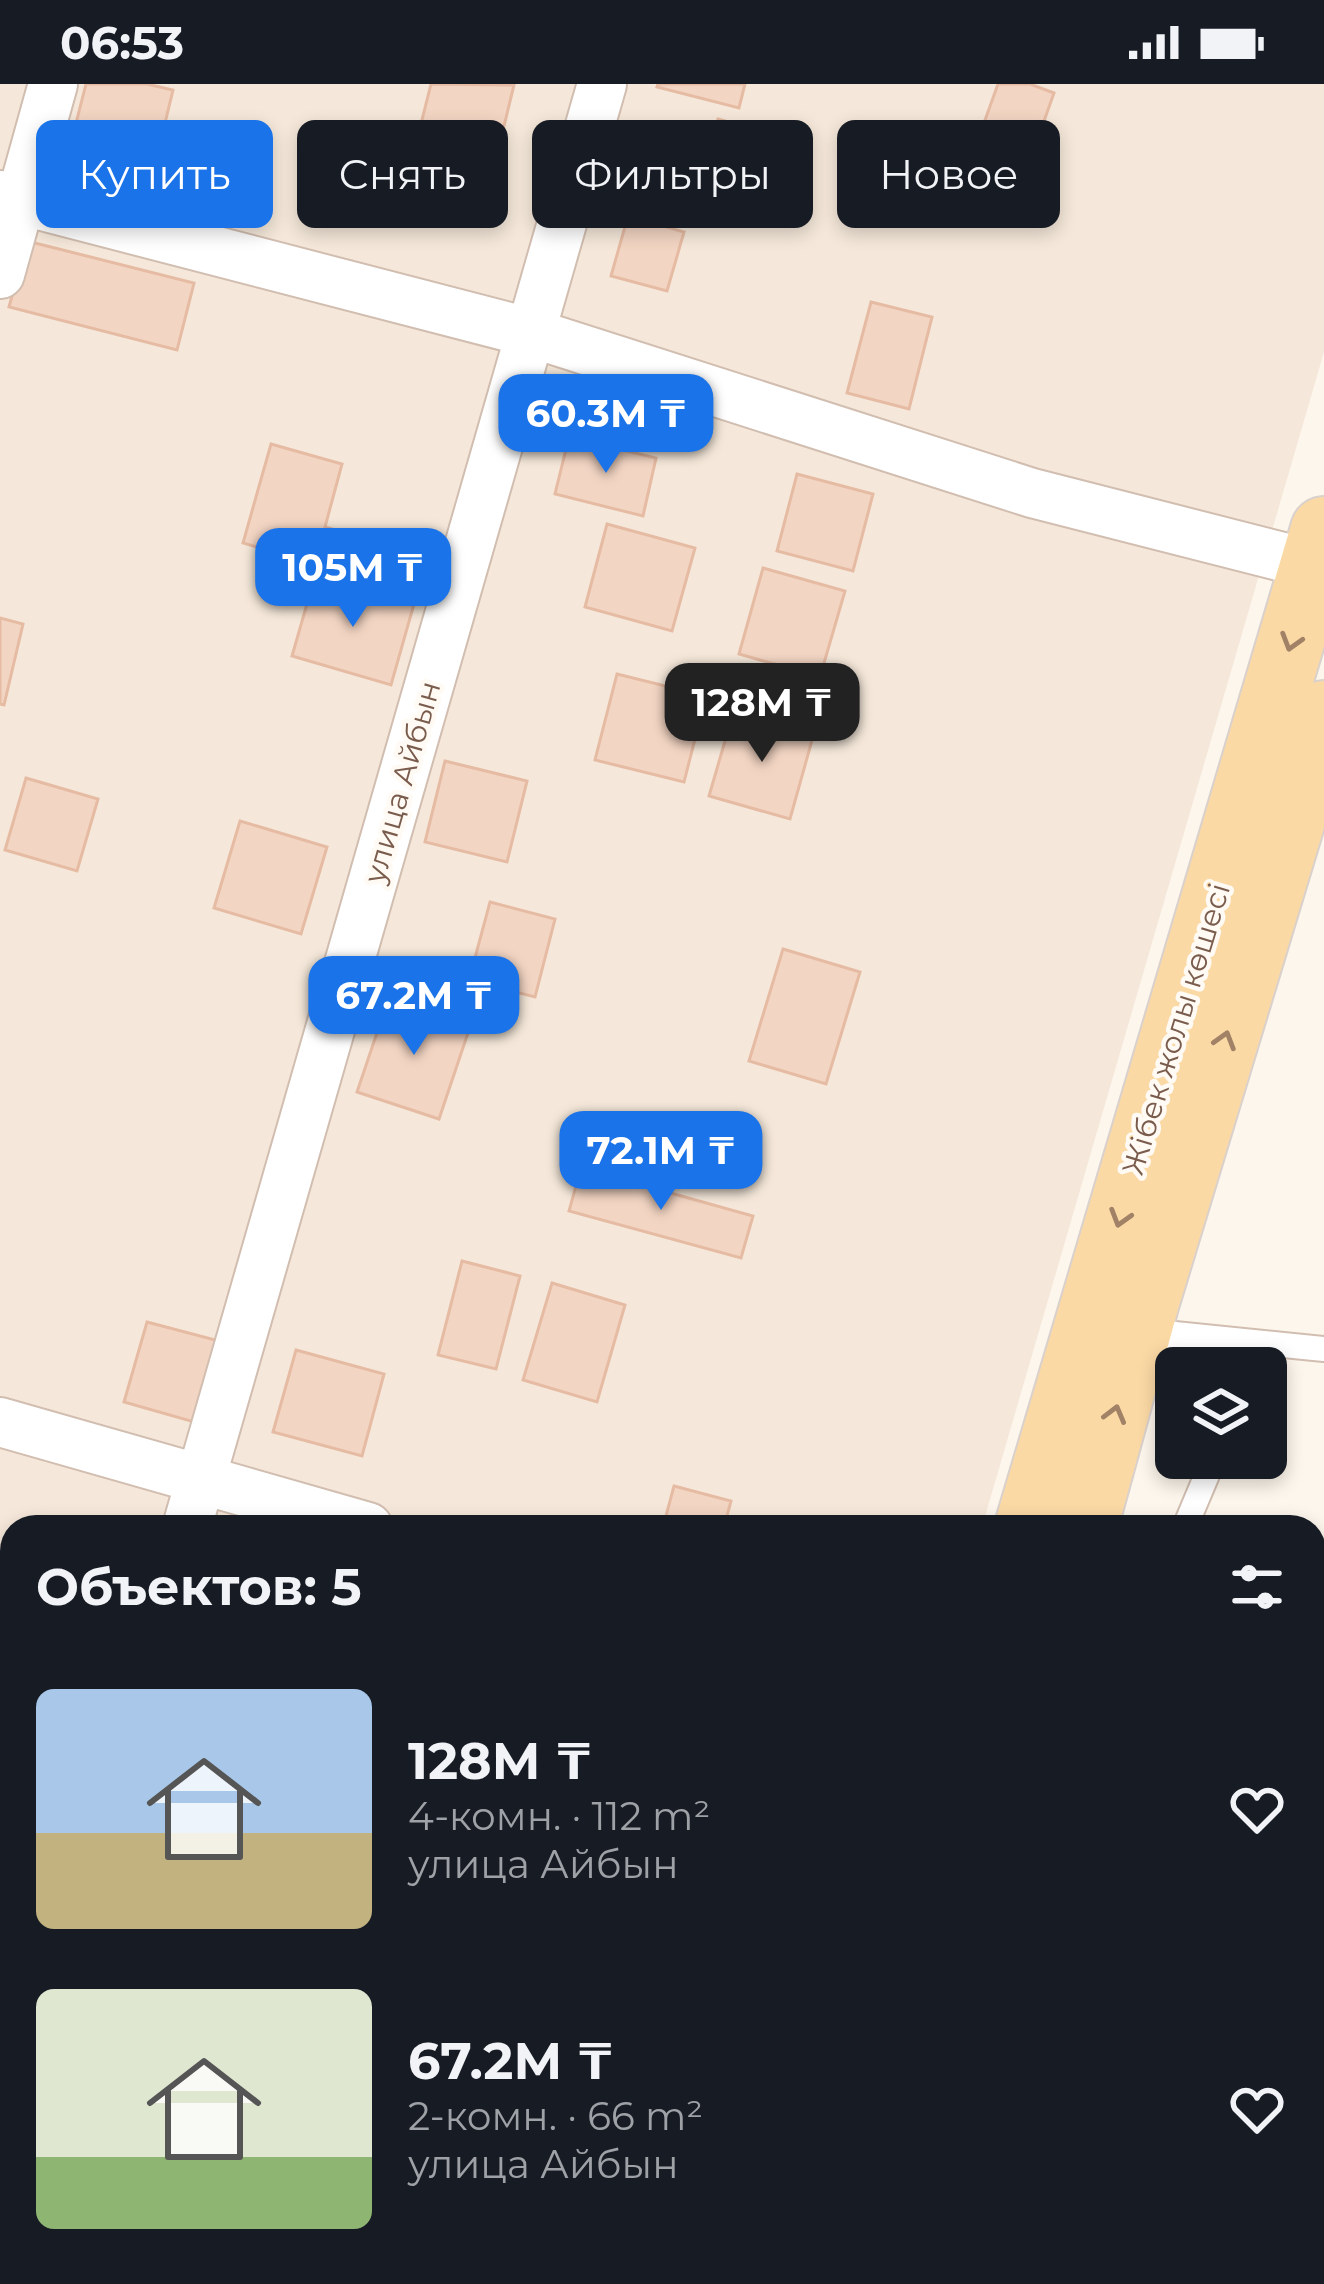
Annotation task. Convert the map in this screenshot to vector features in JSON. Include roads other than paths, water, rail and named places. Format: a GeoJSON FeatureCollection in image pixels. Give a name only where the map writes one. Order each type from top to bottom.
{"type":"FeatureCollection","features":[{"type":"Feature","properties":{"kind":"main road","name":"Жібек жолы көшесі"},"geometry":{"type":"LineString","coordinates":[[1032,1515],[1319,547]]}},
{"type":"Feature","properties":{"kind":"main road","name":"Жібек жолы көшесі"},"geometry":{"type":"LineString","coordinates":[[1088,1515],[1156,1317],[1324,714]]}},
{"type":"Feature","properties":{"kind":"street"},"geometry":{"type":"LineString","coordinates":[[0,274],[10,197],[53,84]]}},
{"type":"Feature","properties":{"kind":"street","name":"улица Айбын"},"geometry":{"type":"LineString","coordinates":[[190,1515],[602,84]]}},
{"type":"Feature","properties":{"kind":"street"},"geometry":{"type":"LineString","coordinates":[[10,197],[532,333],[1032,493],[1319,547]]}},
{"type":"Feature","properties":{"kind":"street"},"geometry":{"type":"LineString","coordinates":[[0,1422],[325,1515]]}},
{"type":"Feature","properties":{"kind":"lane"},"geometry":{"type":"LineString","coordinates":[[1156,1317],[1324,1349]]}},
{"type":"Feature","properties":{"kind":"lane"},"geometry":{"type":"LineString","coordinates":[[1156,1317],[1175,1347]]}},
{"type":"Feature","properties":{"kind":"lane"},"geometry":{"type":"LineString","coordinates":[[1190,1515],[1205,1479]]}}]}
